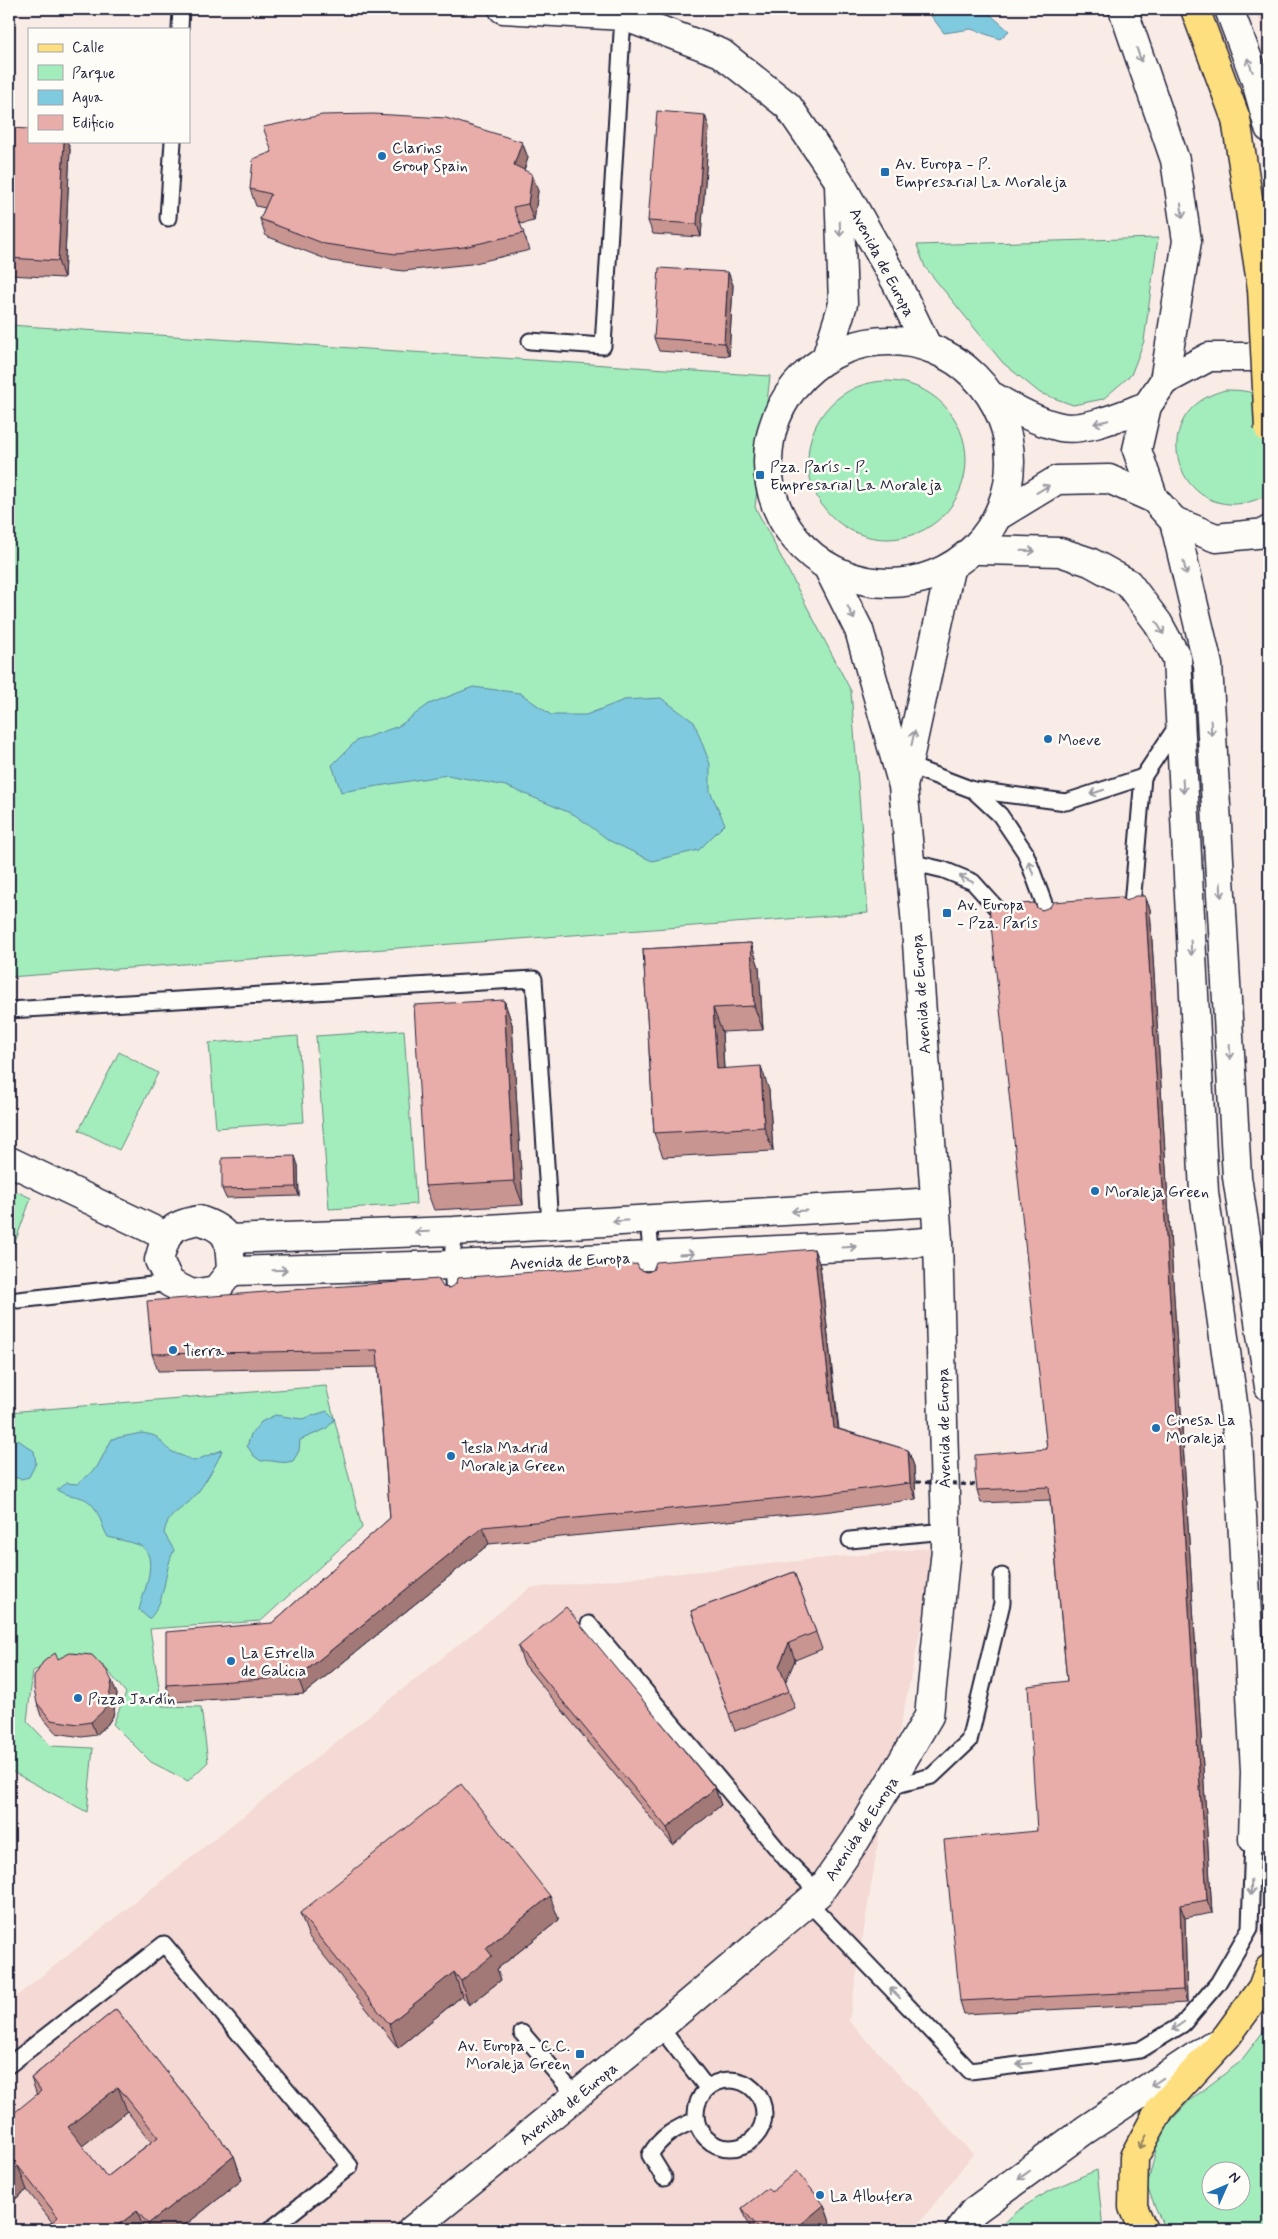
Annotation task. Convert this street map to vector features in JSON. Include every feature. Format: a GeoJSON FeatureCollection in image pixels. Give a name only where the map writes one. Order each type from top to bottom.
{"type":"FeatureCollection","features":[{"type":"Feature","properties":{"kind":"main road"},"geometry":{"type":"LineString","coordinates":[[1195,9],[1236,120],[1262,289],[1269,429]]}},
{"type":"Feature","properties":{"kind":"main road"},"geometry":{"type":"LineString","coordinates":[[1143,2230],[1133,2208],[1134,2157],[1160,2109],[1227,2036],[1262,1988],[1269,1969]]}},
{"type":"Feature","properties":{"kind":"street","name":"Avenida de Europa"},"geometry":{"type":"LineString","coordinates":[[503,9],[622,16],[721,53],[788,106],[839,181],[897,284],[926,344]]}},
{"type":"Feature","properties":{"kind":"street"},"geometry":{"type":"LineString","coordinates":[[1123,9],[1175,160],[1187,241],[1164,381],[1147,406],[1137,450],[1154,499]]}},
{"type":"Feature","properties":{"kind":"street"},"geometry":{"type":"LineString","coordinates":[[1229,9],[1256,78],[1269,128]]}},
{"type":"Feature","properties":{"kind":"street","name":"Avenida de Europa"},"geometry":{"type":"LineString","coordinates":[[826,355],[843,304],[839,181]]}},
{"type":"Feature","properties":{"kind":"street"},"geometry":{"type":"LineString","coordinates":[[994,397],[1012,458],[1001,514],[980,550],[950,569],[889,586],[829,570],[796,543],[780,511],[770,474],[768,437],[782,400],[826,355],[865,340],[926,344],[964,365],[994,397],[1029,416],[1062,427],[1100,424],[1147,406]]}},
{"type":"Feature","properties":{"kind":"street"},"geometry":{"type":"LineString","coordinates":[[1164,381],[1209,357],[1254,357],[1269,366]]}},
{"type":"Feature","properties":{"kind":"street"},"geometry":{"type":"LineString","coordinates":[[1001,514],[1057,480],[1109,479],[1154,499],[1174,520],[1216,538],[1266,533],[1269,530]]}},
{"type":"Feature","properties":{"kind":"street"},"geometry":{"type":"LineString","coordinates":[[1174,520],[1208,664],[1238,1177],[1269,1387]]}},
{"type":"Feature","properties":{"kind":"street"},"geometry":{"type":"LineString","coordinates":[[980,550],[1060,552],[1090,562],[1128,583],[1158,623],[1177,658],[1204,1192],[1238,1439],[1255,1772],[1253,1839]]}},
{"type":"Feature","properties":{"kind":"street","name":"Avenida de Europa"},"geometry":{"type":"LineString","coordinates":[[905,776],[950,569]]}},
{"type":"Feature","properties":{"kind":"street","name":"Avenida de Europa"},"geometry":{"type":"LineString","coordinates":[[412,2230],[660,2028],[814,1898],[856,1840],[929,1716],[946,1549],[946,1531],[938,1241],[905,776],[859,630],[829,570]]}},
{"type":"Feature","properties":{"kind":"street"},"geometry":{"type":"LineString","coordinates":[[9,1161],[166,1236]]}},
{"type":"Feature","properties":{"kind":"street"},"geometry":{"type":"LineString","coordinates":[[229,1239],[454,1231],[935,1202]]}},
{"type":"Feature","properties":{"kind":"street"},"geometry":{"type":"LineString","coordinates":[[199,1220],[216,1226],[229,1239],[231,1272],[216,1290],[192,1294],[170,1283],[159,1260],[166,1236],[180,1224],[199,1220]]}},
{"type":"Feature","properties":{"kind":"street","name":"Avenida de Europa"},"geometry":{"type":"LineString","coordinates":[[231,1272],[452,1265],[652,1268],[938,1241]]}},
{"type":"Feature","properties":{"kind":"street"},"geometry":{"type":"LineString","coordinates":[[960,2230],[974,2211],[1077,2136],[1227,2036]]}},
{"type":"Feature","properties":{"kind":"lane"},"geometry":{"type":"LineString","coordinates":[[180,28],[181,9]]}},
{"type":"Feature","properties":{"kind":"lane"},"geometry":{"type":"LineString","coordinates":[[530,341],[603,346],[622,16]]}},
{"type":"Feature","properties":{"kind":"lane"},"geometry":{"type":"LineString","coordinates":[[168,218],[173,142]]}},
{"type":"Feature","properties":{"kind":"lane"},"geometry":{"type":"LineString","coordinates":[[1132,905],[1143,777],[1180,722]]}},
{"type":"Feature","properties":{"kind":"lane"},"geometry":{"type":"LineString","coordinates":[[905,776],[973,790],[1066,802],[1143,777]]}},
{"type":"Feature","properties":{"kind":"lane"},"geometry":{"type":"LineString","coordinates":[[973,790],[1000,814],[1025,852],[1048,914]]}},
{"type":"Feature","properties":{"kind":"lane"},"geometry":{"type":"LineString","coordinates":[[910,862],[944,870],[973,882],[1001,913]]}},
{"type":"Feature","properties":{"kind":"lane"},"geometry":{"type":"LineString","coordinates":[[9,1010],[534,979],[550,1225]]}},
{"type":"Feature","properties":{"kind":"lane"},"geometry":{"type":"LineString","coordinates":[[648,1219],[652,1268]]}},
{"type":"Feature","properties":{"kind":"lane"},"geometry":{"type":"LineString","coordinates":[[454,1231],[452,1265],[454,1296]]}},
{"type":"Feature","properties":{"kind":"lane"},"geometry":{"type":"LineString","coordinates":[[18,1300],[170,1283]]}},
{"type":"Feature","properties":{"kind":"lane"},"geometry":{"type":"LineString","coordinates":[[850,1540],[946,1531]]}},
{"type":"Feature","properties":{"kind":"lane"},"geometry":{"type":"LineString","coordinates":[[888,1787],[932,1776],[969,1741],[1002,1603],[1002,1576]]}},
{"type":"Feature","properties":{"kind":"lane"},"geometry":{"type":"LineString","coordinates":[[590,1624],[789,1863],[814,1898],[970,2071],[1140,2050],[1183,2024],[1218,1983],[1250,1928],[1253,1839]]}},
{"type":"Feature","properties":{"kind":"lane"},"geometry":{"type":"LineString","coordinates":[[9,2065],[164,1944],[350,2166],[270,2230]]}},
{"type":"Feature","properties":{"kind":"lane"},"geometry":{"type":"LineString","coordinates":[[660,2028],[707,2088]]}},
{"type":"Feature","properties":{"kind":"lane"},"geometry":{"type":"LineString","coordinates":[[522,2033],[576,2096]]}},
{"type":"Feature","properties":{"kind":"lane"},"geometry":{"type":"LineString","coordinates":[[739,2081],[749,2086],[757,2094],[762,2104],[762,2126],[756,2136],[748,2143],[738,2147],[726,2148],[706,2139],[696,2120],[696,2108],[700,2097],[707,2088],[717,2082],[739,2081]]}},
{"type":"Feature","properties":{"kind":"lane"},"geometry":{"type":"LineString","coordinates":[[664,2178],[650,2155],[656,2144],[675,2128],[696,2120]]}},
{"type":"Feature","properties":{"kind":"path"},"geometry":{"type":"LineString","coordinates":[[916,1482],[979,1485]]}},
{"type":"Feature","properties":{"kind":"shaded area"},"geometry":{"type":"Polygon","coordinates":[[[1256,9],[1269,9],[1269,49],[1256,9]]]}},
{"type":"Feature","properties":{"kind":"shaded area"},"geometry":{"type":"Polygon","coordinates":[[[938,1547],[886,1794],[849,2021],[973,2154],[914,2230],[9,2230],[9,2002],[530,1588],[938,1547]]]}},
{"type":"Feature","properties":{"kind":"green space"},"geometry":{"type":"Polygon","coordinates":[[[1158,238],[1144,341],[1131,375],[1103,399],[1073,405],[1040,393],[1003,363],[925,267],[917,245],[1158,238]]]}},
{"type":"Feature","properties":{"kind":"green space"},"geometry":{"type":"Polygon","coordinates":[[[9,325],[770,376],[755,507],[851,691],[868,913],[9,977],[9,325]]]}},
{"type":"Feature","properties":{"kind":"green space"},"geometry":{"type":"Polygon","coordinates":[[[879,381],[895,381],[910,384],[924,390],[943,404],[953,416],[963,437],[966,460],[963,483],[953,504],[943,516],[931,526],[910,536],[895,539],[879,539],[864,536],[843,526],[821,504],[811,483],[808,468],[808,452],[811,437],[821,416],[843,394],[864,384],[879,381]]]}},
{"type":"Feature","properties":{"kind":"green space"},"geometry":{"type":"Polygon","coordinates":[[[1225,390],[1237,390],[1259,395],[1269,402],[1269,494],[1241,504],[1217,502],[1197,491],[1184,474],[1177,454],[1178,433],[1188,413],[1207,397],[1225,390]]]}},
{"type":"Feature","properties":{"kind":"green space"},"geometry":{"type":"Polygon","coordinates":[[[404,1030],[416,1204],[329,1209],[316,1036],[404,1030]]]}},
{"type":"Feature","properties":{"kind":"green space"},"geometry":{"type":"Polygon","coordinates":[[[298,1036],[304,1122],[216,1128],[209,1043],[298,1036]]]}},
{"type":"Feature","properties":{"kind":"green space"},"geometry":{"type":"Polygon","coordinates":[[[119,1052],[158,1073],[119,1150],[79,1130],[119,1052]]]}},
{"type":"Feature","properties":{"kind":"green space"},"geometry":{"type":"Polygon","coordinates":[[[9,1188],[31,1198],[9,1259],[9,1188]]]}},
{"type":"Feature","properties":{"kind":"green space"},"geometry":{"type":"Polygon","coordinates":[[[326,1386],[362,1528],[261,1621],[150,1629],[162,1706],[201,1707],[208,1762],[188,1781],[151,1762],[113,1724],[126,1693],[104,1666],[68,1658],[33,1671],[27,1721],[51,1746],[93,1748],[87,1812],[9,1770],[9,1412],[326,1386]]]}},
{"type":"Feature","properties":{"kind":"green space"},"geometry":{"type":"Polygon","coordinates":[[[1269,2024],[1269,2230],[1165,2230],[1147,2187],[1160,2133],[1189,2101],[1240,2062],[1269,2024]]]}},
{"type":"Feature","properties":{"kind":"green space"},"geometry":{"type":"Polygon","coordinates":[[[1097,2170],[1103,2230],[998,2230],[1019,2210],[1044,2194],[1097,2170]]]}},
{"type":"Feature","properties":{"kind":"water"},"geometry":{"type":"Polygon","coordinates":[[[926,9],[984,9],[1009,31],[1000,39],[971,29],[944,33],[926,9]]]}},
{"type":"Feature","properties":{"kind":"water"},"geometry":{"type":"Polygon","coordinates":[[[473,687],[520,693],[551,715],[586,715],[624,700],[661,698],[694,722],[710,764],[710,791],[725,824],[699,850],[652,861],[610,841],[575,815],[506,786],[447,775],[341,792],[332,765],[356,741],[399,726],[429,704],[473,687]]]}},
{"type":"Feature","properties":{"kind":"water"},"geometry":{"type":"Polygon","coordinates":[[[327,1411],[335,1419],[326,1429],[300,1440],[299,1451],[293,1461],[261,1461],[254,1456],[247,1446],[251,1434],[261,1422],[275,1415],[302,1419],[327,1411]]]}},
{"type":"Feature","properties":{"kind":"water"},"geometry":{"type":"Polygon","coordinates":[[[141,1433],[158,1438],[166,1448],[194,1461],[222,1450],[206,1481],[189,1502],[172,1516],[166,1526],[164,1533],[174,1550],[159,1604],[149,1619],[139,1610],[147,1585],[150,1565],[149,1557],[145,1550],[139,1545],[108,1537],[98,1513],[91,1503],[57,1490],[67,1483],[77,1484],[97,1467],[112,1439],[141,1433]]]}},
{"type":"Feature","properties":{"kind":"water"},"geometry":{"type":"Polygon","coordinates":[[[18,1440],[34,1451],[36,1463],[29,1477],[21,1479],[9,1476],[9,1441],[18,1440]]]}},
{"type":"Feature","properties":{"kind":"building"},"geometry":{"type":"Polygon","coordinates":[[[657,111],[705,115],[697,224],[648,221],[657,111]]]}},
{"type":"Feature","properties":{"kind":"building"},"geometry":{"type":"Polygon","coordinates":[[[373,114],[446,118],[522,142],[514,165],[532,174],[528,204],[513,207],[524,233],[464,247],[396,254],[325,244],[260,219],[271,194],[250,189],[253,159],[272,152],[263,127],[322,115],[373,114]]]}},
{"type":"Feature","properties":{"kind":"building"},"geometry":{"type":"Polygon","coordinates":[[[9,128],[28,129],[28,142],[64,142],[58,261],[9,258],[9,128]]]}},
{"type":"Feature","properties":{"kind":"building"},"geometry":{"type":"Polygon","coordinates":[[[659,268],[728,272],[724,343],[654,338],[659,268]]]}},
{"type":"Feature","properties":{"kind":"building","name":"Moraleja Green"},"geometry":{"type":"Polygon","coordinates":[[[1135,896],[1145,896],[1207,1900],[1180,1905],[1183,1990],[960,2001],[944,1840],[1037,1831],[1028,1686],[1067,1681],[1049,1487],[977,1490],[975,1472],[975,1455],[1047,1449],[989,906],[998,909],[1004,905],[1034,903],[1037,908],[1042,910],[1050,907],[1053,902],[1120,897],[1127,901],[1135,896]]]}},
{"type":"Feature","properties":{"kind":"building"},"geometry":{"type":"Polygon","coordinates":[[[751,943],[754,1006],[713,1008],[717,1069],[761,1066],[764,1127],[654,1133],[643,949],[751,943]]]}},
{"type":"Feature","properties":{"kind":"building"},"geometry":{"type":"Polygon","coordinates":[[[504,1000],[514,1181],[425,1186],[414,1005],[504,1000]]]}},
{"type":"Feature","properties":{"kind":"building"},"geometry":{"type":"Polygon","coordinates":[[[295,1156],[296,1187],[222,1189],[222,1158],[295,1156]]]}},
{"type":"Feature","properties":{"kind":"building"},"geometry":{"type":"Polygon","coordinates":[[[814,1249],[834,1428],[908,1450],[910,1483],[825,1494],[483,1527],[298,1677],[166,1685],[166,1632],[272,1623],[390,1518],[377,1350],[152,1354],[147,1301],[438,1279],[443,1287],[449,1288],[456,1284],[457,1278],[637,1264],[639,1269],[647,1272],[653,1270],[656,1262],[814,1249]]]}},
{"type":"Feature","properties":{"kind":"building"},"geometry":{"type":"Polygon","coordinates":[[[794,1572],[816,1632],[789,1643],[779,1666],[789,1691],[729,1714],[691,1611],[794,1572]]]}},
{"type":"Feature","properties":{"kind":"building"},"geometry":{"type":"Polygon","coordinates":[[[566,1607],[715,1788],[667,1828],[518,1647],[566,1607]]]}},
{"type":"Feature","properties":{"kind":"building","name":"Pizza Jardín"},"geometry":{"type":"Polygon","coordinates":[[[55,1653],[58,1659],[70,1653],[92,1655],[107,1671],[112,1681],[108,1703],[102,1712],[91,1722],[78,1724],[51,1720],[37,1703],[34,1677],[43,1662],[55,1653]]]}},
{"type":"Feature","properties":{"kind":"building"},"geometry":{"type":"Polygon","coordinates":[[[461,1784],[550,1896],[486,1948],[492,1956],[461,1981],[454,1972],[389,2024],[300,1913],[461,1784]]]}},
{"type":"Feature","properties":{"kind":"building"},"geometry":{"type":"Polygon","coordinates":[[[116,2009],[234,2156],[148,2224],[137,2211],[112,2230],[42,2230],[58,2217],[18,2166],[9,2174],[9,2117],[41,2091],[31,2078],[116,2009]],[[118,2087],[68,2127],[107,2177],[158,2137],[118,2087]]]}},
{"type":"Feature","properties":{"kind":"building"},"geometry":{"type":"Polygon","coordinates":[[[797,2171],[824,2205],[794,2230],[760,2230],[742,2208],[768,2188],[771,2192],[797,2171]]]}},
{"type":"Feature","properties":{"kind":"place","name":"Clarins Group Spain"},"geometry":{"type":"Point","coordinates":[382,156]}},
{"type":"Feature","properties":{"kind":"place","name":"Av. Europa - P. Empresarial La Moraleja"},"geometry":{"type":"Point","coordinates":[885,172]}},
{"type":"Feature","properties":{"kind":"place","name":"Pza. París - P. Empresarial La Moraleja"},"geometry":{"type":"Point","coordinates":[760,475]}},
{"type":"Feature","properties":{"kind":"place","name":"Moeve"},"geometry":{"type":"Point","coordinates":[1048,739]}},
{"type":"Feature","properties":{"kind":"place","name":"Av. Europa - Pza. París"},"geometry":{"type":"Point","coordinates":[947,913]}},
{"type":"Feature","properties":{"kind":"place","name":"Moraleja Green"},"geometry":{"type":"Point","coordinates":[1095,1191]}},
{"type":"Feature","properties":{"kind":"place","name":"Tierra"},"geometry":{"type":"Point","coordinates":[173,1350]}},
{"type":"Feature","properties":{"kind":"place","name":"Cinesa La Moraleja"},"geometry":{"type":"Point","coordinates":[1156,1428]}},
{"type":"Feature","properties":{"kind":"place","name":"Tesla Madrid Moraleja Green"},"geometry":{"type":"Point","coordinates":[451,1456]}},
{"type":"Feature","properties":{"kind":"place","name":"La Estrella de Galicia"},"geometry":{"type":"Point","coordinates":[231,1661]}},
{"type":"Feature","properties":{"kind":"place","name":"Pizza Jardín"},"geometry":{"type":"Point","coordinates":[78,1698]}},
{"type":"Feature","properties":{"kind":"place","name":"Av. Europa - C.C. Moraleja Green"},"geometry":{"type":"Point","coordinates":[580,2054]}},
{"type":"Feature","properties":{"kind":"place","name":"La Albufera"},"geometry":{"type":"Point","coordinates":[820,2195]}}]}
